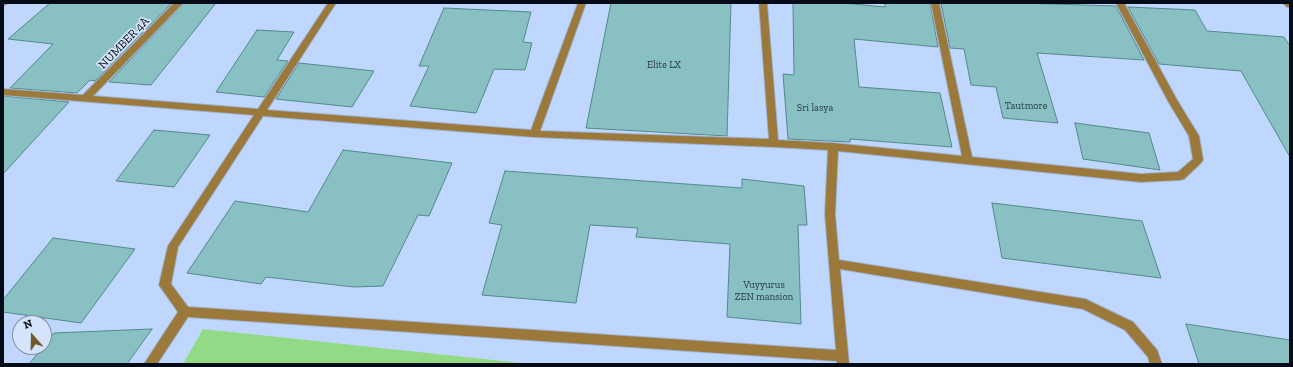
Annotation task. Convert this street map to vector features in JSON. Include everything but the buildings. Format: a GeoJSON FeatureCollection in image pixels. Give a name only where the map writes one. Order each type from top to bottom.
{"type":"FeatureCollection","features":[{"type":"Feature","properties":{"kind":"street","name":"NUMBER 4A"},"geometry":{"type":"LineString","coordinates":[[85,99],[179,3]]}},
{"type":"Feature","properties":{"kind":"street"},"geometry":{"type":"LineString","coordinates":[[332,3],[173,246],[164,285],[185,312],[843,360],[830,214],[833,148]]}},
{"type":"Feature","properties":{"kind":"street"},"geometry":{"type":"LineString","coordinates":[[534,134],[582,3]]}},
{"type":"Feature","properties":{"kind":"street"},"geometry":{"type":"LineString","coordinates":[[763,3],[774,143]]}},
{"type":"Feature","properties":{"kind":"street"},"geometry":{"type":"LineString","coordinates":[[935,3],[968,161]]}},
{"type":"Feature","properties":{"kind":"street"},"geometry":{"type":"LineString","coordinates":[[3,92],[534,134],[774,143],[1141,178],[1180,176],[1198,160],[1194,136],[1120,3]]}},
{"type":"Feature","properties":{"kind":"street"},"geometry":{"type":"LineString","coordinates":[[835,264],[1085,304],[1129,326],[1154,354],[1156,364]]}},
{"type":"Feature","properties":{"kind":"street"},"geometry":{"type":"LineString","coordinates":[[150,364],[185,312]]}},
{"type":"Feature","properties":{"kind":"green space"},"geometry":{"type":"Polygon","coordinates":[[[203,329],[531,364],[183,364],[203,329]]]}}]}
